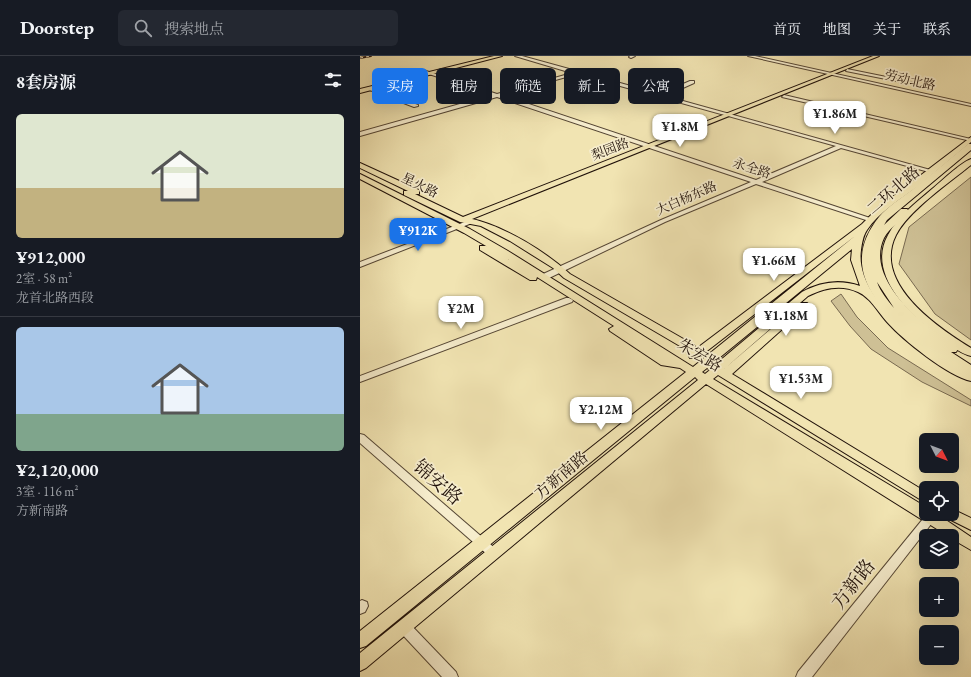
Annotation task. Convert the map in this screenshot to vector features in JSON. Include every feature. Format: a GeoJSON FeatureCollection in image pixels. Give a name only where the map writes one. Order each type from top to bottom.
{"type":"FeatureCollection","features":[{"type":"Feature","properties":{"kind":"highway","name":"二环北路"},"geometry":{"type":"LineString","coordinates":[[971,142],[883,218],[873,229],[866,248],[865,262],[877,292],[897,317],[928,344],[971,370]]}},
{"type":"Feature","properties":{"kind":"highway","name":"二环北路"},"geometry":{"type":"LineString","coordinates":[[971,155],[891,223],[884,231],[876,249],[880,277],[885,288],[896,301],[924,328],[947,346],[971,360]]}},
{"type":"Feature","properties":{"kind":"main road"},"geometry":{"type":"LineString","coordinates":[[360,88],[369,88],[479,56]]}},
{"type":"Feature","properties":{"kind":"main road"},"geometry":{"type":"LineString","coordinates":[[429,71],[487,56]]}},
{"type":"Feature","properties":{"kind":"main road"},"geometry":{"type":"LineString","coordinates":[[360,88],[492,56]]}},
{"type":"Feature","properties":{"kind":"main road"},"geometry":{"type":"LineString","coordinates":[[429,71],[500,56]]}},
{"type":"Feature","properties":{"kind":"main road","name":"梨园路"},"geometry":{"type":"LineString","coordinates":[[461,222],[731,116],[877,56]]}},
{"type":"Feature","properties":{"kind":"main road","name":"梨园路"},"geometry":{"type":"LineString","coordinates":[[731,116],[882,56]]}},
{"type":"Feature","properties":{"kind":"main road"},"geometry":{"type":"LineString","coordinates":[[699,359],[931,171],[971,142]]}},
{"type":"Feature","properties":{"kind":"main road"},"geometry":{"type":"LineString","coordinates":[[971,161],[907,217],[892,234],[885,258],[896,287],[916,312],[938,331],[971,352]]}},
{"type":"Feature","properties":{"kind":"main road"},"geometry":{"type":"LineString","coordinates":[[360,165],[381,178],[455,210],[461,222]]}},
{"type":"Feature","properties":{"kind":"main road","name":"星火路"},"geometry":{"type":"LineString","coordinates":[[360,169],[381,178],[461,222]]}},
{"type":"Feature","properties":{"kind":"main road","name":"星火路"},"geometry":{"type":"LineString","coordinates":[[360,176],[423,208],[461,222]]}},
{"type":"Feature","properties":{"kind":"main road"},"geometry":{"type":"LineString","coordinates":[[360,180],[408,206],[423,208]]}},
{"type":"Feature","properties":{"kind":"main road"},"geometry":{"type":"LineString","coordinates":[[401,190],[420,194]]}},
{"type":"Feature","properties":{"kind":"main road"},"geometry":{"type":"LineString","coordinates":[[871,220],[858,240],[855,259],[860,277],[869,294],[888,319],[907,336],[940,361],[971,378]]}},
{"type":"Feature","properties":{"kind":"main road","name":"朱宏路"},"geometry":{"type":"LineString","coordinates":[[461,222],[468,231],[721,372],[743,379],[792,408],[850,446],[859,456],[919,494]]}},
{"type":"Feature","properties":{"kind":"main road","name":"朱宏路"},"geometry":{"type":"LineString","coordinates":[[461,222],[548,275],[557,285],[689,369],[919,509]]}},
{"type":"Feature","properties":{"kind":"main road","name":"方新南路"},"geometry":{"type":"LineString","coordinates":[[360,641],[481,544],[699,359],[858,240]]}},
{"type":"Feature","properties":{"kind":"main road"},"geometry":{"type":"LineString","coordinates":[[548,275],[569,300],[665,363],[689,369]]}},
{"type":"Feature","properties":{"kind":"main road","name":"方新南路"},"geometry":{"type":"LineString","coordinates":[[360,663],[706,379],[721,372],[805,294],[823,286],[840,285],[860,288],[869,294]]}},
{"type":"Feature","properties":{"kind":"main road"},"geometry":{"type":"LineString","coordinates":[[959,518],[971,526]]}},
{"type":"Feature","properties":{"kind":"main road","name":"朱宏路"},"geometry":{"type":"LineString","coordinates":[[938,521],[971,544]]}},
{"type":"Feature","properties":{"kind":"street"},"geometry":{"type":"LineString","coordinates":[[517,56],[564,69]]}},
{"type":"Feature","properties":{"kind":"street","name":"劳动北路"},"geometry":{"type":"LineString","coordinates":[[750,56],[971,105]]}},
{"type":"Feature","properties":{"kind":"street"},"geometry":{"type":"LineString","coordinates":[[847,70],[916,84]]}},
{"type":"Feature","properties":{"kind":"street","name":"永全路"},"geometry":{"type":"LineString","coordinates":[[429,71],[758,180],[871,220]]}},
{"type":"Feature","properties":{"kind":"street"},"geometry":{"type":"LineString","coordinates":[[360,134],[564,76]]}},
{"type":"Feature","properties":{"kind":"street"},"geometry":{"type":"LineString","coordinates":[[684,86],[692,82]]}},
{"type":"Feature","properties":{"kind":"street"},"geometry":{"type":"LineString","coordinates":[[369,88],[416,106]]}},
{"type":"Feature","properties":{"kind":"street"},"geometry":{"type":"LineString","coordinates":[[784,96],[971,142]]}},
{"type":"Feature","properties":{"kind":"street"},"geometry":{"type":"LineString","coordinates":[[684,103],[931,171]]}},
{"type":"Feature","properties":{"kind":"street","name":"大白杨东路"},"geometry":{"type":"LineString","coordinates":[[548,275],[663,221],[841,146]]}},
{"type":"Feature","properties":{"kind":"street"},"geometry":{"type":"LineString","coordinates":[[360,263],[461,222]]}},
{"type":"Feature","properties":{"kind":"street"},"geometry":{"type":"LineString","coordinates":[[360,379],[569,300]]}},
{"type":"Feature","properties":{"kind":"street","name":"锦安路"},"geometry":{"type":"LineString","coordinates":[[360,438],[493,554]]}},
{"type":"Feature","properties":{"kind":"street","name":"方新路"},"geometry":{"type":"LineString","coordinates":[[803,677],[924,521]]}},
{"type":"Feature","properties":{"kind":"street"},"geometry":{"type":"LineString","coordinates":[[404,627],[451,677]]}},
{"type":"Feature","properties":{"kind":"shaded area"},"geometry":{"type":"Polygon","coordinates":[[[971,177],[971,340],[935,314],[899,264],[909,227],[971,177]]]}},
{"type":"Feature","properties":{"kind":"shaded area"},"geometry":{"type":"Polygon","coordinates":[[[841,294],[857,317],[888,348],[971,400],[971,406],[922,382],[871,349],[850,326],[831,301],[841,294]]]}},
{"type":"Feature","properties":{"kind":"railway"},"geometry":{"type":"LineString","coordinates":[[360,58],[371,56]]}}]}
